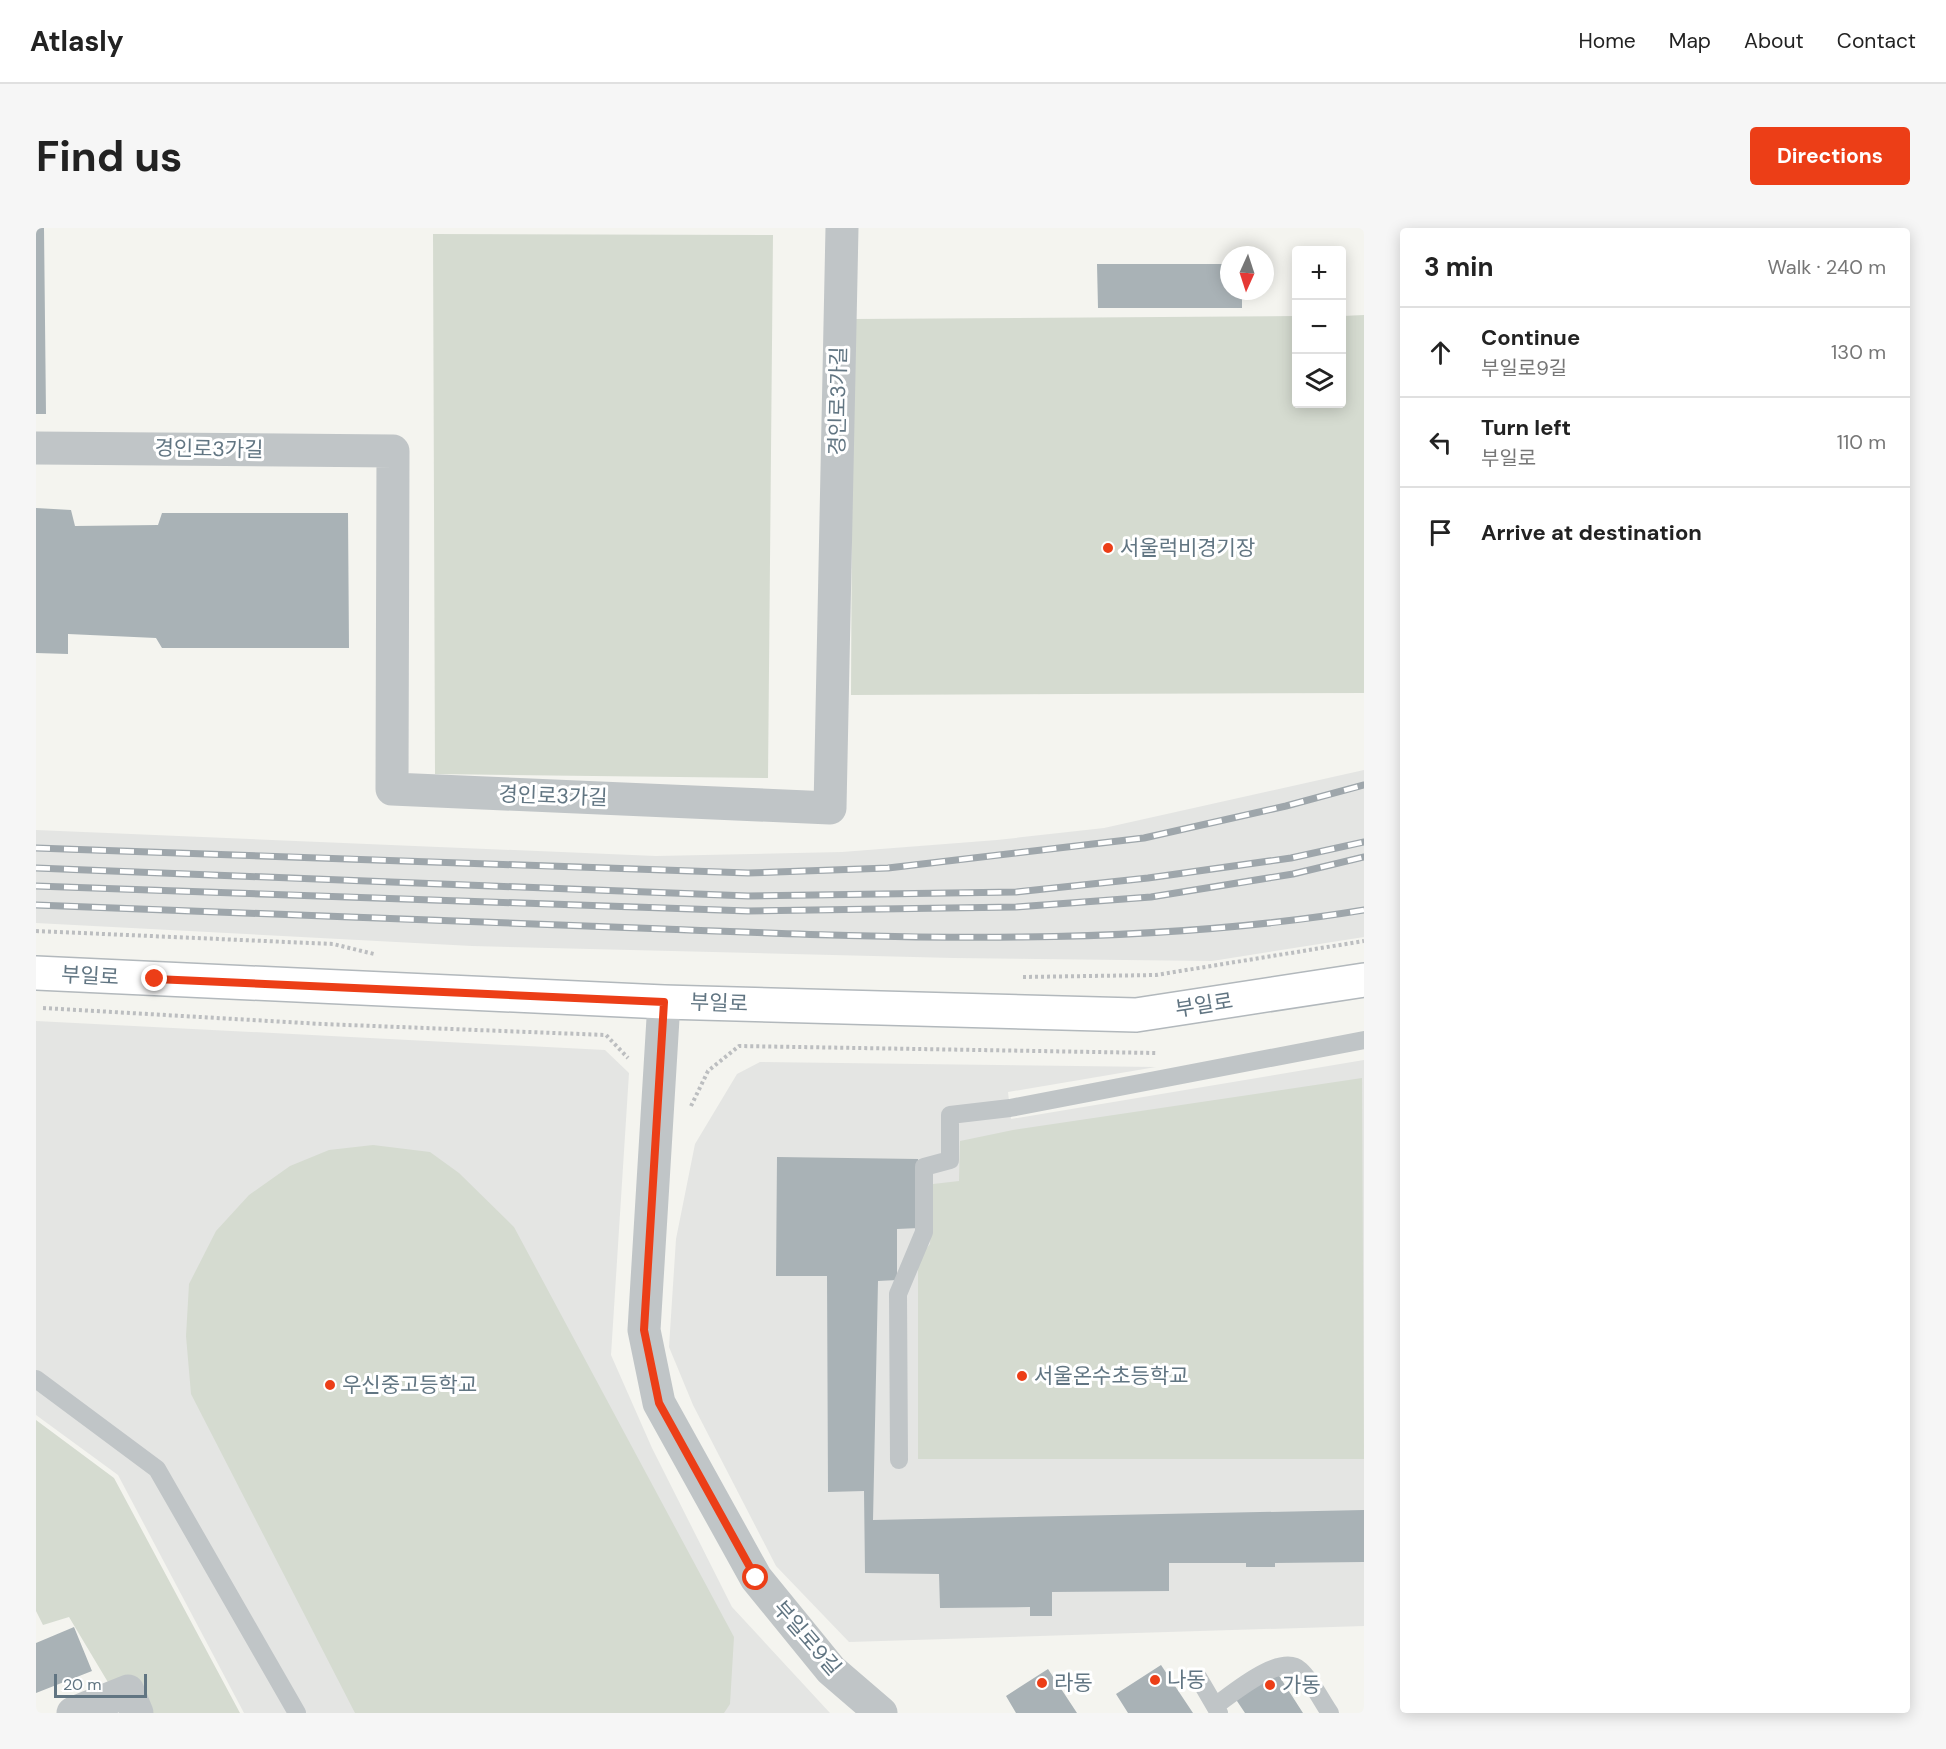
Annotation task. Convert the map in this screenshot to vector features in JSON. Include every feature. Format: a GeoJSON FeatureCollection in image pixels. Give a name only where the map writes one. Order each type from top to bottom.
{"type":"FeatureCollection","features":[{"type":"Feature","properties":{"kind":"street","name":"경인로3가길"},"geometry":{"type":"LineString","coordinates":[[36,448],[393,451],[392,789],[830,808],[842,228]]}},
{"type":"Feature","properties":{"kind":"street","name":"부일로"},"geometry":{"type":"LineString","coordinates":[[36,973],[664,1002],[1136,1015],[1364,980]]}},
{"type":"Feature","properties":{"kind":"street","name":"부일로9길"},"geometry":{"type":"LineString","coordinates":[[664,1002],[644,1330],[659,1403],[756,1578],[831,1670],[881,1713]]}},
{"type":"Feature","properties":{"kind":"street"},"geometry":{"type":"LineString","coordinates":[[73,1713],[128,1691],[137,1713]]}},
{"type":"Feature","properties":{"kind":"lane"},"geometry":{"type":"LineString","coordinates":[[899,1460],[898,1294],[924,1232],[924,1167],[950,1160],[950,1114],[1010,1108],[1364,1040]]}},
{"type":"Feature","properties":{"kind":"lane"},"geometry":{"type":"LineString","coordinates":[[36,1379],[157,1469],[297,1713]]}},
{"type":"Feature","properties":{"kind":"lane"},"geometry":{"type":"LineString","coordinates":[[1198,1677],[1217,1709],[1278,1665],[1293,1666],[1300,1671],[1330,1713]]}},
{"type":"Feature","properties":{"kind":"path"},"geometry":{"type":"LineString","coordinates":[[36,931],[333,944],[385,955]]}},
{"type":"Feature","properties":{"kind":"path"},"geometry":{"type":"LineString","coordinates":[[1014,977],[1156,975],[1364,941]]}},
{"type":"Feature","properties":{"kind":"path"},"geometry":{"type":"LineString","coordinates":[[36,1008],[322,1024],[606,1035],[630,1060]]}},
{"type":"Feature","properties":{"kind":"path"},"geometry":{"type":"LineString","coordinates":[[690,1107],[708,1071]]}},
{"type":"Feature","properties":{"kind":"shaded area"},"geometry":{"type":"Polygon","coordinates":[[[433,234],[773,235],[768,778],[435,774],[433,234]]]}},
{"type":"Feature","properties":{"kind":"shaded area","name":"서울럭비경기장"},"geometry":{"type":"Polygon","coordinates":[[[1364,315],[1364,693],[851,695],[853,319],[1292,316],[1292,408],[1346,408],[1346,316],[1364,315]]]}},
{"type":"Feature","properties":{"kind":"shaded area"},"geometry":{"type":"Polygon","coordinates":[[[1364,770],[1364,937],[1212,961],[954,958],[472,946],[36,923],[36,830],[656,856],[842,852],[997,840],[1104,828],[1364,770]]]}},
{"type":"Feature","properties":{"kind":"shaded area","name":"우신중고등학교"},"geometry":{"type":"Polygon","coordinates":[[[36,1021],[605,1050],[629,1073],[611,1355],[652,1448],[732,1607],[830,1713],[244,1713],[118,1475],[36,1415],[36,1021]]]}},
{"type":"Feature","properties":{"kind":"shaded area","name":"서울온수초등학교"},"geometry":{"type":"Polygon","coordinates":[[[1364,1060],[1364,1626],[849,1642],[776,1566],[693,1405],[669,1347],[676,1239],[695,1144],[737,1074],[760,1062],[1156,1067],[1008,1092],[1011,1119],[1364,1060]]]}},
{"type":"Feature","properties":{"kind":"shaded area"},"geometry":{"type":"Polygon","coordinates":[[[1362,1078],[1364,1459],[918,1459],[918,1259],[930,1244],[933,1184],[959,1181],[960,1141],[1013,1130],[1362,1078]]]}},
{"type":"Feature","properties":{"kind":"shaded area"},"geometry":{"type":"Polygon","coordinates":[[[373,1145],[430,1152],[459,1173],[514,1227],[734,1637],[730,1704],[724,1713],[355,1713],[191,1394],[186,1336],[189,1284],[216,1231],[249,1195],[290,1166],[329,1150],[373,1145]]]}},
{"type":"Feature","properties":{"kind":"shaded area"},"geometry":{"type":"Polygon","coordinates":[[[36,1420],[114,1478],[240,1713],[121,1713],[112,1689],[69,1617],[43,1625],[36,1611],[36,1420]]]}},
{"type":"Feature","properties":{"kind":"building"},"geometry":{"type":"Polygon","coordinates":[[[36,228],[44,228],[46,414],[36,414],[36,228]]]}},
{"type":"Feature","properties":{"kind":"building"},"geometry":{"type":"Polygon","coordinates":[[[1097,264],[1220,264],[1220,300],[1242,300],[1242,308],[1098,308],[1097,264]]]}},
{"type":"Feature","properties":{"kind":"building"},"geometry":{"type":"Polygon","coordinates":[[[36,508],[71,510],[75,526],[158,525],[162,513],[348,513],[349,648],[162,648],[156,638],[68,634],[68,654],[36,653],[36,508]]]}},
{"type":"Feature","properties":{"kind":"building"},"geometry":{"type":"Polygon","coordinates":[[[777,1157],[918,1159],[919,1228],[897,1229],[897,1280],[878,1281],[873,1520],[1364,1510],[1364,1562],[1275,1563],[1275,1567],[1246,1567],[1246,1563],[1169,1563],[1169,1591],[1052,1592],[1052,1616],[1030,1616],[1030,1607],[940,1608],[939,1574],[865,1573],[864,1491],[828,1492],[827,1276],[776,1276],[777,1157]]]}},
{"type":"Feature","properties":{"kind":"building"},"geometry":{"type":"Polygon","coordinates":[[[74,1627],[92,1671],[36,1693],[36,1643],[74,1627]]]}},
{"type":"Feature","properties":{"kind":"building","name":"나동"},"geometry":{"type":"Polygon","coordinates":[[[1161,1665],[1193,1713],[1128,1713],[1116,1694],[1161,1665]]]}},
{"type":"Feature","properties":{"kind":"building","name":"라동"},"geometry":{"type":"Polygon","coordinates":[[[1048,1669],[1077,1713],[1016,1713],[1006,1696],[1048,1669]]]}},
{"type":"Feature","properties":{"kind":"building","name":"가동"},"geometry":{"type":"Polygon","coordinates":[[[1276,1671],[1303,1713],[1245,1713],[1235,1698],[1276,1671]]]}},
{"type":"Feature","properties":{"kind":"railway"},"geometry":{"type":"LineString","coordinates":[[36,848],[748,873],[888,868],[1144,838],[1286,806],[1364,785]]}},
{"type":"Feature","properties":{"kind":"railway"},"geometry":{"type":"LineString","coordinates":[[36,868],[748,896],[1016,892],[1148,878],[1291,858],[1364,842]]}},
{"type":"Feature","properties":{"kind":"railway"},"geometry":{"type":"LineString","coordinates":[[36,886],[748,911],[1016,907],[1151,897],[1293,874],[1364,857]]}},
{"type":"Feature","properties":{"kind":"railway"},"geometry":{"type":"LineString","coordinates":[[36,905],[927,937],[1102,935],[1190,930],[1277,922],[1364,910]]}},
{"type":"Feature","properties":{"kind":"place","name":"서울럭비경기장"},"geometry":{"type":"Point","coordinates":[1108,548]}},
{"type":"Feature","properties":{"kind":"place","name":"서울온수초등학교"},"geometry":{"type":"Point","coordinates":[1022,1376]}},
{"type":"Feature","properties":{"kind":"place","name":"우신중고등학교"},"geometry":{"type":"Point","coordinates":[330,1385]}},
{"type":"Feature","properties":{"kind":"place","name":"나동"},"geometry":{"type":"Point","coordinates":[1155,1680]}},
{"type":"Feature","properties":{"kind":"place","name":"라동"},"geometry":{"type":"Point","coordinates":[1042,1683]}},
{"type":"Feature","properties":{"kind":"place","name":"가동"},"geometry":{"type":"Point","coordinates":[1270,1685]}},
{"type":"Feature","properties":{"kind":"route"},"geometry":{"type":"LineString","coordinates":[[155,979],[664,1002],[644,1330],[659,1403],[756,1578]]}}]}
